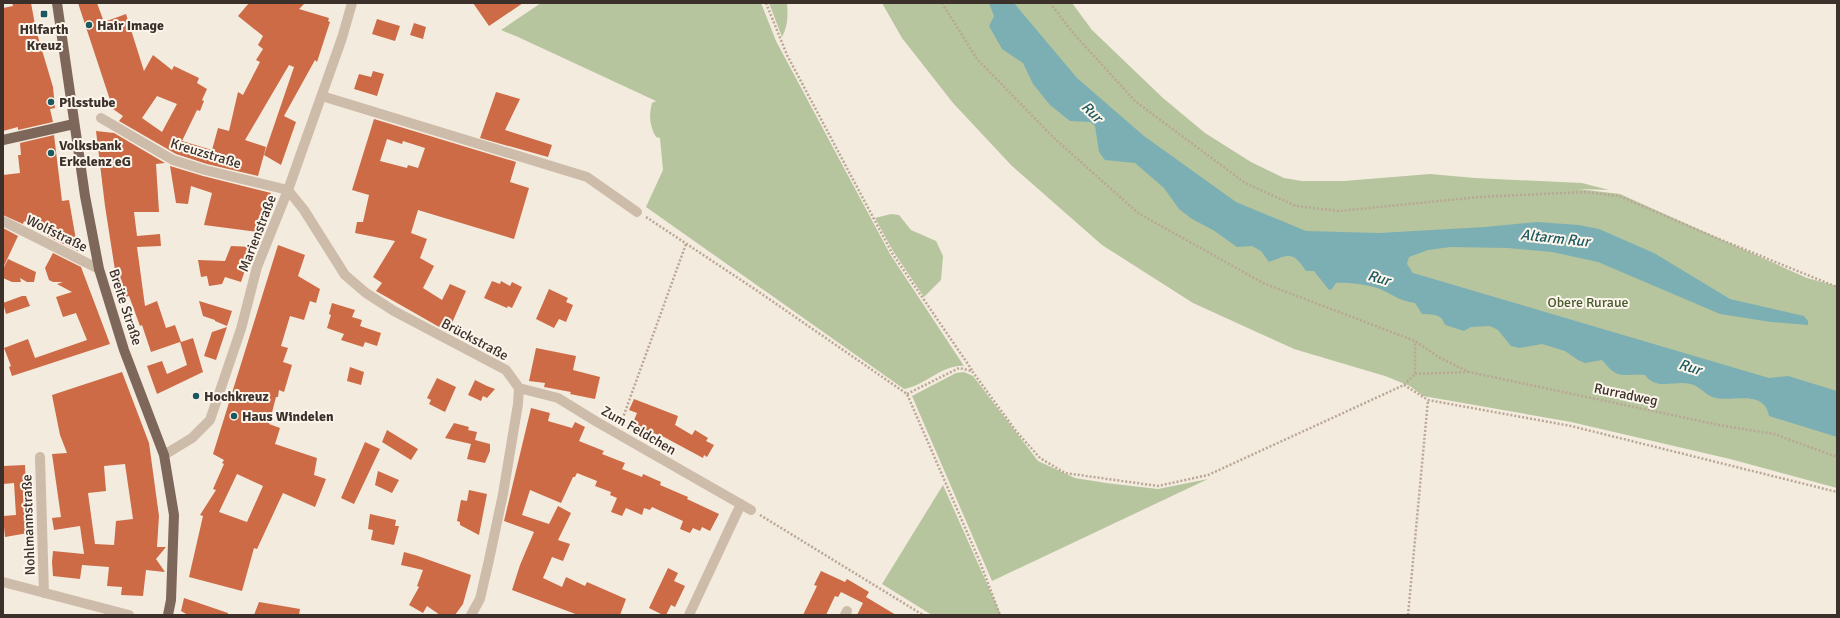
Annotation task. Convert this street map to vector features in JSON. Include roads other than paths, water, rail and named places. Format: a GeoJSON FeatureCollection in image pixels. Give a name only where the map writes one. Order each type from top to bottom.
{"type":"FeatureCollection","features":[{"type":"Feature","properties":{"kind":"main road","name":"Breite Straße"},"geometry":{"type":"LineString","coordinates":[[58,3],[85,196],[99,269],[124,350],[164,455],[174,515],[171,600],[168,615]]}},
{"type":"Feature","properties":{"kind":"main road"},"geometry":{"type":"LineString","coordinates":[[3,140],[74,124]]}},
{"type":"Feature","properties":{"kind":"street","name":"Marienstraße"},"geometry":{"type":"LineString","coordinates":[[164,455],[192,438],[210,420],[241,328],[257,267],[288,190],[322,96],[342,38],[352,3]]}},
{"type":"Feature","properties":{"kind":"street"},"geometry":{"type":"LineString","coordinates":[[322,96],[587,177],[637,212]]}},
{"type":"Feature","properties":{"kind":"street","name":"Kreuzstraße"},"geometry":{"type":"LineString","coordinates":[[101,118],[173,160],[205,170],[288,190]]}},
{"type":"Feature","properties":{"kind":"street","name":"Brückstraße"},"geometry":{"type":"LineString","coordinates":[[288,190],[304,210],[345,275],[366,293],[394,311],[506,370],[519,388]]}},
{"type":"Feature","properties":{"kind":"street","name":"Wolfstraße"},"geometry":{"type":"LineString","coordinates":[[3,222],[99,269]]}},
{"type":"Feature","properties":{"kind":"street"},"geometry":{"type":"LineString","coordinates":[[471,615],[480,599],[502,502],[518,404],[519,388]]}},
{"type":"Feature","properties":{"kind":"street","name":"Zum Feldchen"},"geometry":{"type":"LineString","coordinates":[[519,388],[558,398],[751,510]]}},
{"type":"Feature","properties":{"kind":"street","name":"Nohlmannstraße"},"geometry":{"type":"LineString","coordinates":[[40,457],[44,593]]}},
{"type":"Feature","properties":{"kind":"street"},"geometry":{"type":"LineString","coordinates":[[689,615],[741,504]]}},
{"type":"Feature","properties":{"kind":"street","name":"Nohlmannstraße"},"geometry":{"type":"LineString","coordinates":[[3,582],[128,615]]}},
{"type":"Feature","properties":{"kind":"water"},"geometry":{"type":"Polygon","coordinates":[[[989,3],[1014,3],[1077,78],[1144,136],[1236,202],[1306,231],[1379,233],[1485,227],[1537,222],[1579,225],[1599,229],[1654,253],[1730,299],[1804,316],[1808,321],[1808,325],[1771,322],[1720,314],[1598,262],[1552,252],[1508,248],[1451,247],[1428,250],[1409,257],[1407,264],[1413,273],[1769,378],[1788,376],[1837,391],[1837,437],[1769,416],[1766,408],[1761,402],[1755,399],[1716,398],[1690,384],[1660,384],[1649,380],[1645,375],[1617,374],[1612,371],[1602,360],[1585,363],[1565,351],[1542,344],[1519,348],[1511,346],[1498,330],[1490,326],[1471,327],[1464,331],[1445,325],[1439,317],[1422,314],[1415,303],[1401,299],[1376,288],[1352,283],[1336,283],[1332,289],[1329,290],[1314,271],[1306,271],[1294,257],[1281,257],[1269,262],[1261,251],[1252,246],[1237,247],[1213,230],[1192,219],[1179,209],[1164,188],[1135,163],[1105,160],[1099,152],[1095,126],[1090,122],[1070,121],[1050,105],[1033,84],[1023,63],[1002,49],[989,26],[994,16],[989,3]]]}},
{"type":"Feature","properties":{"kind":"place","name":"Hilfarth Kreuz"},"geometry":{"type":"Point","coordinates":[44,14]}},
{"type":"Feature","properties":{"kind":"place","name":"Hair Image"},"geometry":{"type":"Point","coordinates":[89,25]}},
{"type":"Feature","properties":{"kind":"place","name":"Pilsstube"},"geometry":{"type":"Point","coordinates":[51,102]}},
{"type":"Feature","properties":{"kind":"place","name":"Volksbank Erkelenz eG"},"geometry":{"type":"Point","coordinates":[51,153]}},
{"type":"Feature","properties":{"kind":"place","name":"Hochkreuz"},"geometry":{"type":"Point","coordinates":[196,396]}},
{"type":"Feature","properties":{"kind":"place","name":"Haus Windelen"},"geometry":{"type":"Point","coordinates":[234,416]}},
{"type":"Feature","properties":{"kind":"water label","name":"Rur"},"geometry":{"type":"Point","coordinates":[1092,112]}},
{"type":"Feature","properties":{"kind":"water label","name":"Altarm Rur"},"geometry":{"type":"Point","coordinates":[1555,238]}},
{"type":"Feature","properties":{"kind":"water label","name":"Rur"},"geometry":{"type":"Point","coordinates":[1379,278]}},
{"type":"Feature","properties":{"kind":"water label","name":"Rur"},"geometry":{"type":"Point","coordinates":[1690,367]}},
{"type":"Feature","properties":{"kind":"park label","name":"Obere Ruraue"},"geometry":{"type":"Point","coordinates":[1588,302]}}]}
